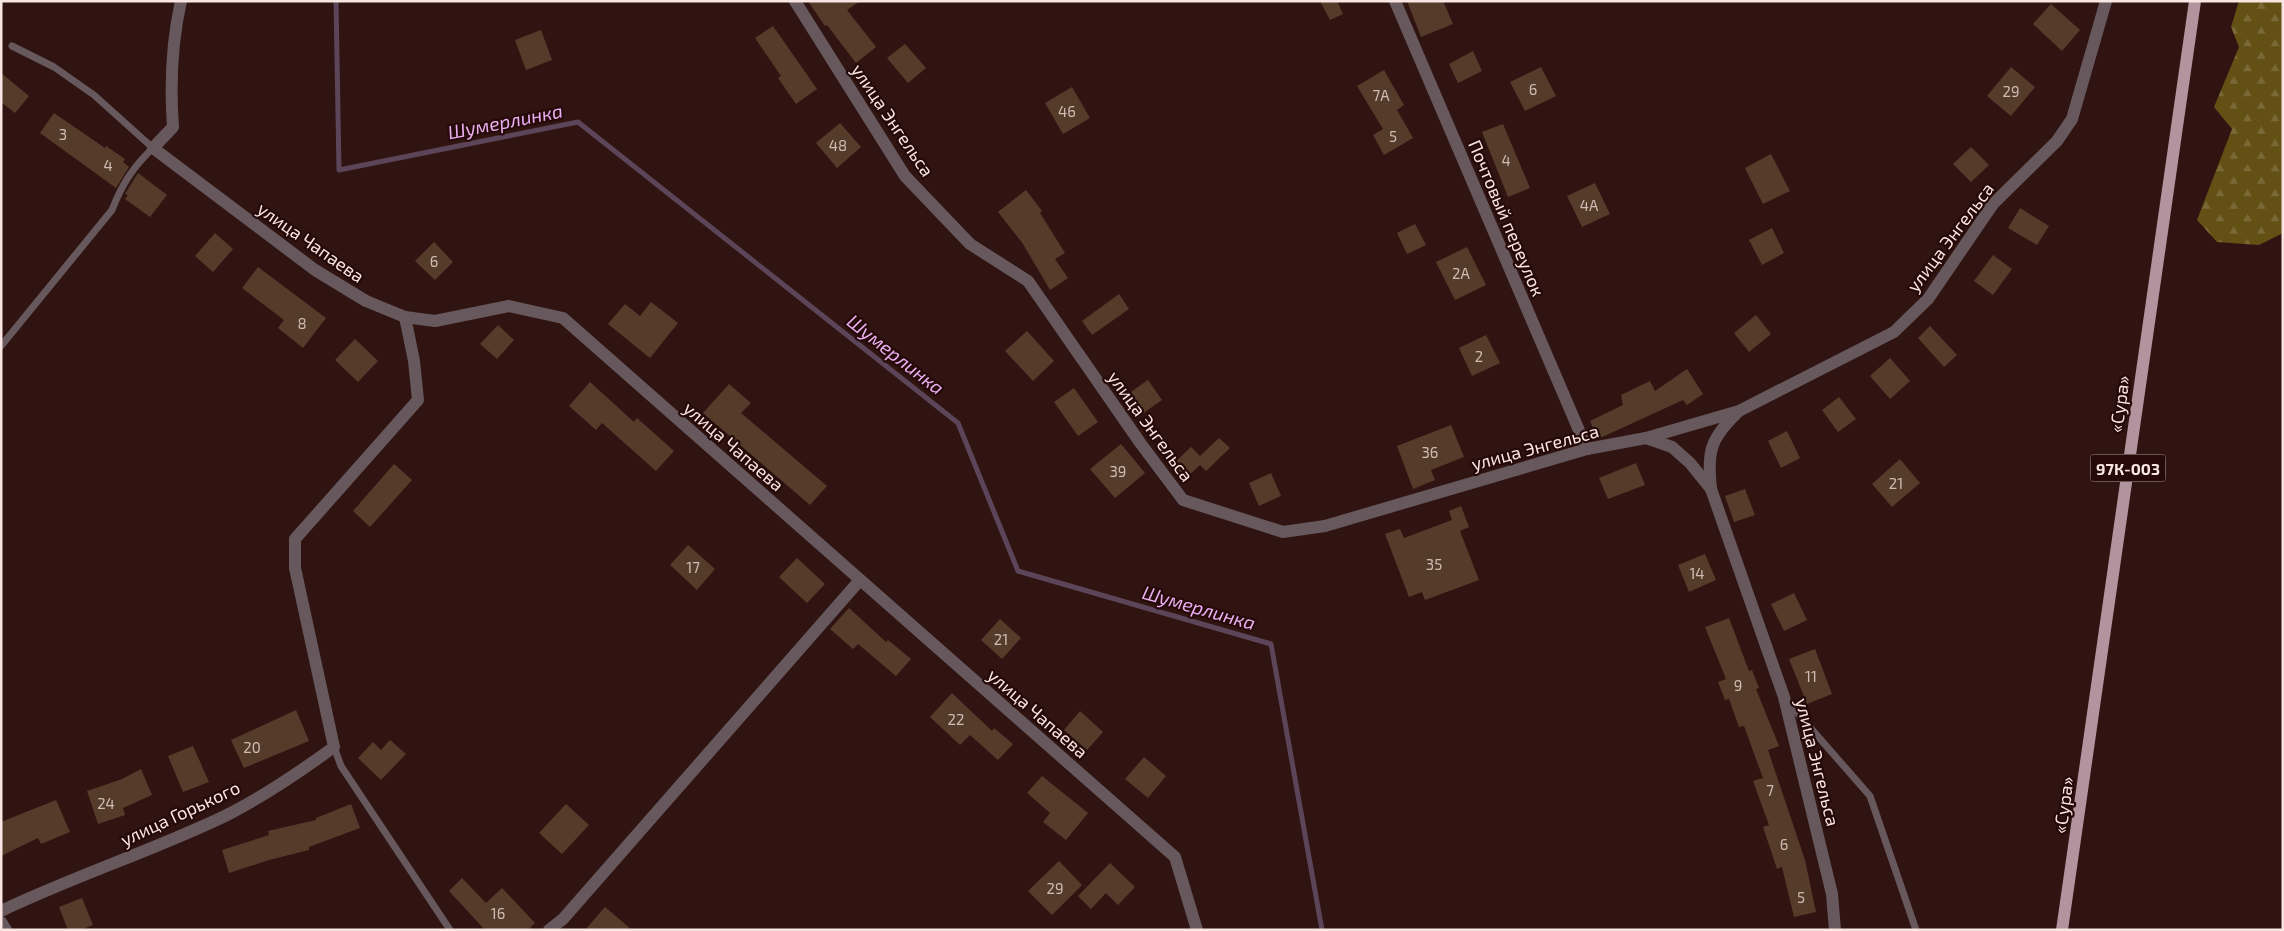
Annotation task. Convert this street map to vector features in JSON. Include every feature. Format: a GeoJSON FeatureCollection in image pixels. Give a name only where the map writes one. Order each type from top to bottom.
{"type":"FeatureCollection","features":[{"type":"Feature","properties":{"kind":"main road","name":"«Сура»"},"geometry":{"type":"LineString","coordinates":[[2062,930],[2195,1]]}},
{"type":"Feature","properties":{"kind":"street"},"geometry":{"type":"LineString","coordinates":[[154,148],[173,127],[171,93],[181,1]]}},
{"type":"Feature","properties":{"kind":"street","name":"улица Энгельса"},"geometry":{"type":"LineString","coordinates":[[794,1],[905,176],[970,244],[1028,280],[1141,444],[1183,500],[1283,532],[1325,526],[1587,449],[1646,438],[1739,411],[1894,332],[1928,299],[1993,204],[2057,141],[2072,119],[2106,1]]}},
{"type":"Feature","properties":{"kind":"street","name":"Почтовый переулок"},"geometry":{"type":"LineString","coordinates":[[1395,1],[1587,449]]}},
{"type":"Feature","properties":{"kind":"street","name":"улица Чапаева"},"geometry":{"type":"LineString","coordinates":[[154,148],[315,270],[366,301],[405,317],[435,321],[509,306],[562,318],[1175,857],[1197,930]]}},
{"type":"Feature","properties":{"kind":"street"},"geometry":{"type":"LineString","coordinates":[[334,747],[295,568],[295,539],[418,400],[414,361],[405,317]]}},
{"type":"Feature","properties":{"kind":"street"},"geometry":{"type":"LineString","coordinates":[[1711,489],[1708,461],[1713,441],[1721,428],[1739,411]]}},
{"type":"Feature","properties":{"kind":"street","name":"улица Энгельса"},"geometry":{"type":"LineString","coordinates":[[1646,438],[1672,447],[1690,462],[1711,489],[1784,697],[1832,894],[1835,930]]}},
{"type":"Feature","properties":{"kind":"street"},"geometry":{"type":"LineString","coordinates":[[549,930],[563,919],[860,580]]}},
{"type":"Feature","properties":{"kind":"street","name":"улица Горького"},"geometry":{"type":"LineString","coordinates":[[1,911],[42,891],[162,844],[227,815],[303,769],[334,747]]}},
{"type":"Feature","properties":{"kind":"street"},"geometry":{"type":"LineString","coordinates":[[1,922],[6,930]]}},
{"type":"Feature","properties":{"kind":"lane"},"geometry":{"type":"LineString","coordinates":[[1,346],[112,210],[119,193],[136,164],[154,148],[94,95],[54,67],[12,46]]}},
{"type":"Feature","properties":{"kind":"lane"},"geometry":{"type":"LineString","coordinates":[[1784,697],[1870,796],[1913,926],[1916,930]]}},
{"type":"Feature","properties":{"kind":"lane"},"geometry":{"type":"LineString","coordinates":[[334,747],[341,766],[450,930]]}},
{"type":"Feature","properties":{"kind":"green space"},"geometry":{"type":"Polygon","coordinates":[[[2239,1],[2283,1],[2283,233],[2259,245],[2217,242],[2197,220],[2232,129],[2214,107],[2239,47],[2231,27],[2239,1]]]}},
{"type":"Feature","properties":{"kind":"building"},"geometry":{"type":"Polygon","coordinates":[[[808,1],[860,1],[847,10],[876,47],[856,63],[827,25],[825,26],[808,1]]]}},
{"type":"Feature","properties":{"kind":"building"},"geometry":{"type":"Polygon","coordinates":[[[1320,1],[1337,1],[1343,14],[1330,20],[1320,1]]]}},
{"type":"Feature","properties":{"kind":"building"},"geometry":{"type":"Polygon","coordinates":[[[1407,1],[1443,1],[1453,24],[1421,37],[1407,1]]]}},
{"type":"Feature","properties":{"kind":"building"},"geometry":{"type":"Polygon","coordinates":[[[2051,4],[2080,30],[2062,51],[2033,24],[2051,4]]]}},
{"type":"Feature","properties":{"kind":"building"},"geometry":{"type":"Polygon","coordinates":[[[773,26],[817,89],[796,104],[778,78],[781,76],[755,38],[773,26]]]}},
{"type":"Feature","properties":{"kind":"building"},"geometry":{"type":"Polygon","coordinates":[[[541,30],[552,60],[526,70],[515,40],[541,30]]]}},
{"type":"Feature","properties":{"kind":"building"},"geometry":{"type":"Polygon","coordinates":[[[905,44],[926,68],[908,83],[887,58],[905,44]]]}},
{"type":"Feature","properties":{"kind":"building"},"geometry":{"type":"Polygon","coordinates":[[[1473,51],[1482,71],[1458,83],[1449,64],[1473,51]]]}},
{"type":"Feature","properties":{"kind":"building"},"geometry":{"type":"Polygon","coordinates":[[[1541,67],[1556,96],[1525,111],[1510,82],[1541,67]]]}},
{"type":"Feature","properties":{"kind":"building"},"geometry":{"type":"Polygon","coordinates":[[[2011,67],[2035,87],[2011,116],[1987,96],[2011,67]]]}},
{"type":"Feature","properties":{"kind":"building"},"geometry":{"type":"Polygon","coordinates":[[[1384,70],[1404,105],[1397,110],[1413,138],[1384,155],[1373,135],[1383,129],[1357,86],[1384,70]]]}},
{"type":"Feature","properties":{"kind":"building"},"geometry":{"type":"Polygon","coordinates":[[[1,73],[29,96],[15,113],[1,102],[1,73]]]}},
{"type":"Feature","properties":{"kind":"building"},"geometry":{"type":"Polygon","coordinates":[[[1072,87],[1090,118],[1063,134],[1045,103],[1072,87]]]}},
{"type":"Feature","properties":{"kind":"building"},"geometry":{"type":"Polygon","coordinates":[[[54,113],[105,148],[106,146],[125,159],[123,162],[129,167],[116,188],[40,133],[54,113]]]}},
{"type":"Feature","properties":{"kind":"building"},"geometry":{"type":"Polygon","coordinates":[[[840,123],[861,147],[837,168],[816,143],[840,123]]]}},
{"type":"Feature","properties":{"kind":"building"},"geometry":{"type":"Polygon","coordinates":[[[1503,124],[1530,188],[1508,197],[1482,132],[1503,124]]]}},
{"type":"Feature","properties":{"kind":"building"},"geometry":{"type":"Polygon","coordinates":[[[1971,147],[1989,165],[1971,182],[1953,164],[1971,147]]]}},
{"type":"Feature","properties":{"kind":"building"},"geometry":{"type":"Polygon","coordinates":[[[1771,154],[1790,191],[1763,204],[1745,168],[1771,154]]]}},
{"type":"Feature","properties":{"kind":"building"},"geometry":{"type":"Polygon","coordinates":[[[138,173],[167,195],[150,217],[125,199],[128,195],[125,194],[138,173]]]}},
{"type":"Feature","properties":{"kind":"building"},"geometry":{"type":"Polygon","coordinates":[[[1595,183],[1610,214],[1582,227],[1567,196],[1595,183]]]}},
{"type":"Feature","properties":{"kind":"building"},"geometry":{"type":"Polygon","coordinates":[[[1026,190],[1042,211],[1040,213],[1065,253],[1055,259],[1068,278],[1050,290],[1023,244],[998,212],[1026,190]]]}},
{"type":"Feature","properties":{"kind":"building"},"geometry":{"type":"Polygon","coordinates":[[[2020,208],[2049,226],[2037,245],[2008,228],[2020,208]]]}},
{"type":"Feature","properties":{"kind":"building"},"geometry":{"type":"Polygon","coordinates":[[[1415,224],[1426,245],[1407,254],[1397,233],[1415,224]]]}},
{"type":"Feature","properties":{"kind":"building"},"geometry":{"type":"Polygon","coordinates":[[[1772,228],[1784,253],[1762,265],[1749,240],[1772,228]]]}},
{"type":"Feature","properties":{"kind":"building"},"geometry":{"type":"Polygon","coordinates":[[[215,233],[233,249],[213,272],[195,256],[215,233]]]}},
{"type":"Feature","properties":{"kind":"building"},"geometry":{"type":"Polygon","coordinates":[[[434,242],[453,262],[435,280],[415,261],[434,242]]]}},
{"type":"Feature","properties":{"kind":"building"},"geometry":{"type":"Polygon","coordinates":[[[1467,247],[1486,285],[1455,300],[1436,262],[1467,247]]]}},
{"type":"Feature","properties":{"kind":"building"},"geometry":{"type":"Polygon","coordinates":[[[1993,255],[2012,269],[1993,295],[1974,281],[1993,255]]]}},
{"type":"Feature","properties":{"kind":"building"},"geometry":{"type":"Polygon","coordinates":[[[258,267],[326,318],[303,348],[278,328],[284,320],[242,288],[258,267]]]}},
{"type":"Feature","properties":{"kind":"building"},"geometry":{"type":"Polygon","coordinates":[[[1119,294],[1129,309],[1092,335],[1082,321],[1119,294]]]}},
{"type":"Feature","properties":{"kind":"building"},"geometry":{"type":"Polygon","coordinates":[[[651,302],[678,323],[650,358],[608,324],[625,304],[640,316],[651,302]]]}},
{"type":"Feature","properties":{"kind":"building"},"geometry":{"type":"Polygon","coordinates":[[[1756,315],[1771,334],[1749,352],[1734,333],[1756,315]]]}},
{"type":"Feature","properties":{"kind":"building"},"geometry":{"type":"Polygon","coordinates":[[[498,325],[514,340],[497,359],[480,344],[498,325]]]}},
{"type":"Feature","properties":{"kind":"building"},"geometry":{"type":"Polygon","coordinates":[[[1930,326],[1957,355],[1944,367],[1918,338],[1930,326]]]}},
{"type":"Feature","properties":{"kind":"building"},"geometry":{"type":"Polygon","coordinates":[[[1027,331],[1054,361],[1033,381],[1005,351],[1027,331]]]}},
{"type":"Feature","properties":{"kind":"building"},"geometry":{"type":"Polygon","coordinates":[[[1486,335],[1500,363],[1472,376],[1459,348],[1486,335]]]}},
{"type":"Feature","properties":{"kind":"building"},"geometry":{"type":"Polygon","coordinates":[[[355,339],[378,361],[358,382],[335,360],[355,339]]]}},
{"type":"Feature","properties":{"kind":"building"},"geometry":{"type":"Polygon","coordinates":[[[1890,358],[1910,381],[1890,399],[1870,376],[1890,358]]]}},
{"type":"Feature","properties":{"kind":"building"},"geometry":{"type":"Polygon","coordinates":[[[1687,369],[1703,394],[1687,405],[1683,400],[1598,439],[1590,421],[1623,405],[1621,395],[1650,381],[1655,391],[1687,369]]]}},
{"type":"Feature","properties":{"kind":"building"},"geometry":{"type":"Polygon","coordinates":[[[1148,380],[1162,400],[1142,414],[1128,394],[1148,380]]]}},
{"type":"Feature","properties":{"kind":"building"},"geometry":{"type":"Polygon","coordinates":[[[590,382],[634,422],[637,418],[674,451],[656,471],[602,423],[596,430],[569,406],[590,382]]]}},
{"type":"Feature","properties":{"kind":"building"},"geometry":{"type":"Polygon","coordinates":[[[729,384],[751,403],[741,413],[827,486],[810,505],[703,413],[729,384]]]}},
{"type":"Feature","properties":{"kind":"building"},"geometry":{"type":"Polygon","coordinates":[[[1074,388],[1098,422],[1078,436],[1054,402],[1074,388]]]}},
{"type":"Feature","properties":{"kind":"building"},"geometry":{"type":"Polygon","coordinates":[[[1839,397],[1856,419],[1838,432],[1822,410],[1839,397]]]}},
{"type":"Feature","properties":{"kind":"building"},"geometry":{"type":"Polygon","coordinates":[[[1451,425],[1464,457],[1431,470],[1435,480],[1413,489],[1397,446],[1451,425]]]}},
{"type":"Feature","properties":{"kind":"building"},"geometry":{"type":"Polygon","coordinates":[[[1787,431],[1800,458],[1781,468],[1768,441],[1787,431]]]}},
{"type":"Feature","properties":{"kind":"building"},"geometry":{"type":"Polygon","coordinates":[[[1219,438],[1230,448],[1206,471],[1200,465],[1186,478],[1173,464],[1191,447],[1200,456],[1219,438]]]}},
{"type":"Feature","properties":{"kind":"building"},"geometry":{"type":"Polygon","coordinates":[[[1121,444],[1145,473],[1115,498],[1090,469],[1121,444]]]}},
{"type":"Feature","properties":{"kind":"building"},"geometry":{"type":"Polygon","coordinates":[[[1900,459],[1920,483],[1892,507],[1872,484],[1900,459]]]}},
{"type":"Feature","properties":{"kind":"building"},"geometry":{"type":"Polygon","coordinates":[[[1636,463],[1645,485],[1608,499],[1599,478],[1636,463]]]}},
{"type":"Feature","properties":{"kind":"building"},"geometry":{"type":"Polygon","coordinates":[[[394,464],[412,480],[370,527],[353,511],[394,464]]]}},
{"type":"Feature","properties":{"kind":"building"},"geometry":{"type":"Polygon","coordinates":[[[1271,473],[1281,496],[1259,506],[1249,483],[1271,473]]]}},
{"type":"Feature","properties":{"kind":"building"},"geometry":{"type":"Polygon","coordinates":[[[1745,489],[1755,515],[1734,522],[1725,496],[1745,489]]]}},
{"type":"Feature","properties":{"kind":"building"},"geometry":{"type":"Polygon","coordinates":[[[1461,506],[1469,527],[1460,531],[1479,580],[1425,600],[1422,592],[1409,597],[1385,534],[1400,529],[1404,538],[1452,520],[1449,511],[1461,506]]]}},
{"type":"Feature","properties":{"kind":"building"},"geometry":{"type":"Polygon","coordinates":[[[688,545],[715,569],[697,590],[670,565],[688,545]]]}},
{"type":"Feature","properties":{"kind":"building"},"geometry":{"type":"Polygon","coordinates":[[[1705,554],[1716,580],[1689,592],[1678,565],[1705,554]]]}},
{"type":"Feature","properties":{"kind":"building"},"geometry":{"type":"Polygon","coordinates":[[[797,558],[825,584],[807,603],[779,577],[797,558]]]}},
{"type":"Feature","properties":{"kind":"building"},"geometry":{"type":"Polygon","coordinates":[[[1794,593],[1807,620],[1784,631],[1771,604],[1794,593]]]}},
{"type":"Feature","properties":{"kind":"building"},"geometry":{"type":"Polygon","coordinates":[[[849,608],[886,642],[888,640],[911,659],[896,676],[858,644],[853,649],[830,629],[849,608]]]}},
{"type":"Feature","properties":{"kind":"building"},"geometry":{"type":"Polygon","coordinates":[[[1729,618],[1749,671],[1752,670],[1759,688],[1756,689],[1779,746],[1768,750],[1805,860],[1816,912],[1794,917],[1782,867],[1777,869],[1763,827],[1769,825],[1753,781],[1763,778],[1744,726],[1739,727],[1729,699],[1725,700],[1718,682],[1726,679],[1705,627],[1729,618]]]}},
{"type":"Feature","properties":{"kind":"building"},"geometry":{"type":"Polygon","coordinates":[[[1000,619],[1021,638],[1002,659],[981,640],[1000,619]]]}},
{"type":"Feature","properties":{"kind":"building"},"geometry":{"type":"Polygon","coordinates":[[[1815,649],[1832,694],[1807,704],[1789,659],[1815,649]]]}},
{"type":"Feature","properties":{"kind":"building"},"geometry":{"type":"Polygon","coordinates":[[[952,693],[992,731],[994,728],[1013,744],[998,760],[970,735],[960,745],[930,717],[952,693]]]}},
{"type":"Feature","properties":{"kind":"building"},"geometry":{"type":"Polygon","coordinates":[[[296,710],[309,741],[244,768],[231,740],[296,710]]]}},
{"type":"Feature","properties":{"kind":"building"},"geometry":{"type":"Polygon","coordinates":[[[1080,711],[1103,732],[1087,750],[1064,730],[1080,711]]]}},
{"type":"Feature","properties":{"kind":"building"},"geometry":{"type":"Polygon","coordinates":[[[390,740],[406,754],[381,780],[358,758],[373,742],[381,750],[390,740]]]}},
{"type":"Feature","properties":{"kind":"building"},"geometry":{"type":"Polygon","coordinates":[[[193,746],[209,782],[183,792],[168,756],[193,746]]]}},
{"type":"Feature","properties":{"kind":"building"},"geometry":{"type":"Polygon","coordinates":[[[1144,757],[1166,776],[1148,798],[1125,779],[1144,757]]]}},
{"type":"Feature","properties":{"kind":"building"},"geometry":{"type":"Polygon","coordinates":[[[141,769],[152,795],[123,808],[125,815],[98,824],[87,791],[122,779],[141,769]]]}},
{"type":"Feature","properties":{"kind":"building"},"geometry":{"type":"Polygon","coordinates":[[[1042,776],[1088,813],[1066,840],[1043,822],[1050,813],[1027,793],[1042,776]]]}},
{"type":"Feature","properties":{"kind":"building"},"geometry":{"type":"Polygon","coordinates":[[[56,800],[70,832],[41,844],[38,838],[1,856],[1,822],[56,800]]]}},
{"type":"Feature","properties":{"kind":"building"},"geometry":{"type":"Polygon","coordinates":[[[351,804],[360,828],[309,847],[309,850],[229,873],[222,850],[269,835],[268,831],[316,820],[316,818],[351,804]]]}},
{"type":"Feature","properties":{"kind":"building"},"geometry":{"type":"Polygon","coordinates":[[[566,804],[589,825],[562,854],[539,833],[566,804]]]}},
{"type":"Feature","properties":{"kind":"building"},"geometry":{"type":"Polygon","coordinates":[[[1059,861],[1082,885],[1052,915],[1028,891],[1059,861]]]}},
{"type":"Feature","properties":{"kind":"building"},"geometry":{"type":"Polygon","coordinates":[[[1110,863],[1135,887],[1118,905],[1106,893],[1091,909],[1078,896],[1110,863]]]}},
{"type":"Feature","properties":{"kind":"building"},"geometry":{"type":"Polygon","coordinates":[[[462,878],[486,903],[502,888],[535,923],[528,930],[485,930],[449,891],[462,878]]]}},
{"type":"Feature","properties":{"kind":"building"},"geometry":{"type":"Polygon","coordinates":[[[82,898],[93,925],[81,930],[68,930],[59,907],[82,898]]]}},
{"type":"Feature","properties":{"kind":"building"},"geometry":{"type":"Polygon","coordinates":[[[605,907],[632,930],[585,930],[605,907]]]}},
{"type":"Feature","properties":{"kind":"waterway","name":"Шумерлинка"},"geometry":{"type":"LineString","coordinates":[[336,1],[339,170],[578,122],[958,423],[1018,571],[1271,644],[1322,930]]}}]}
